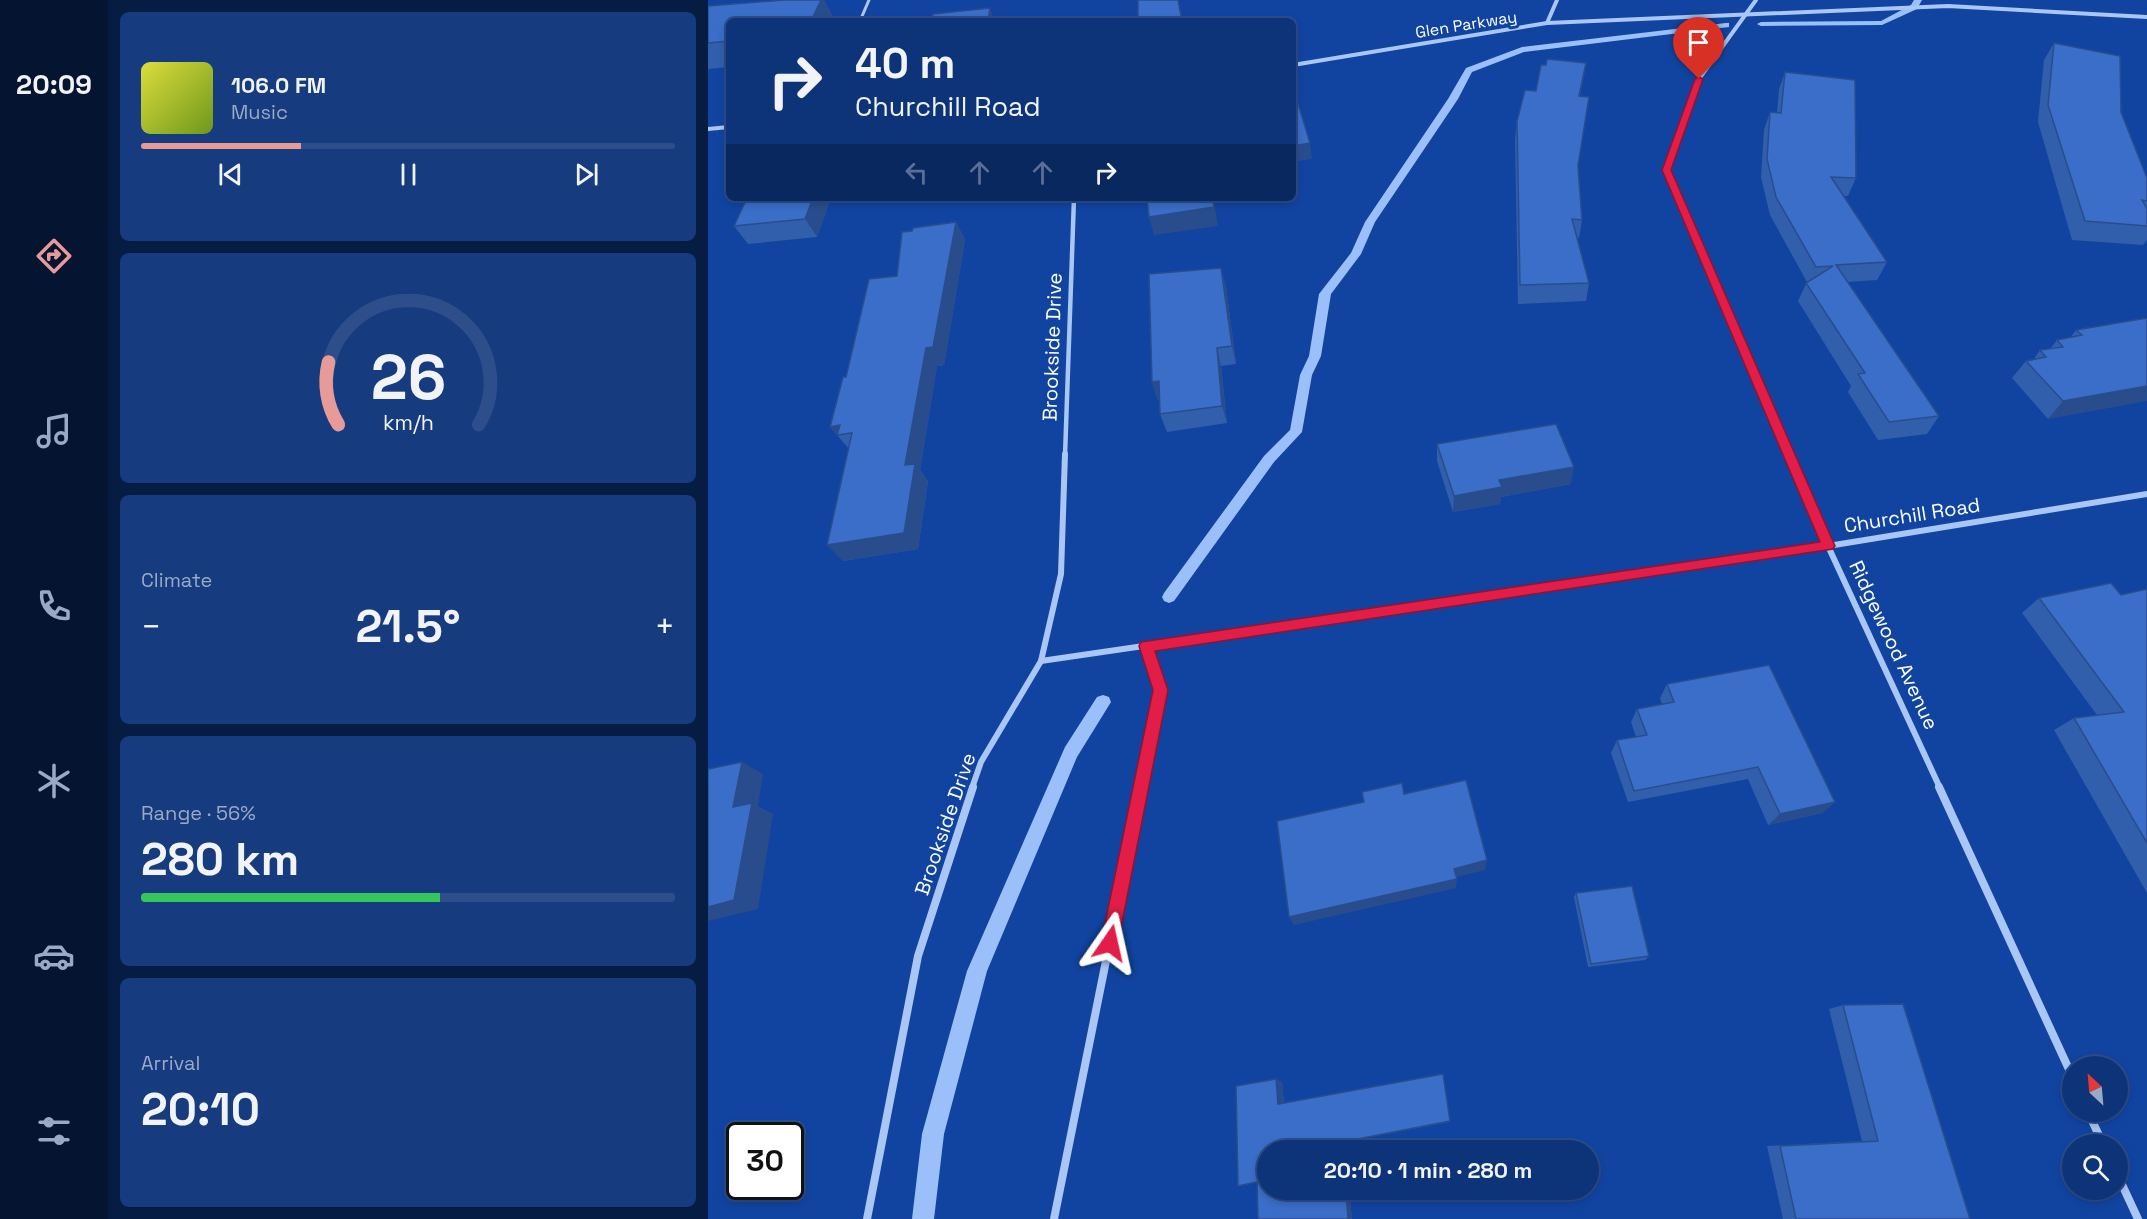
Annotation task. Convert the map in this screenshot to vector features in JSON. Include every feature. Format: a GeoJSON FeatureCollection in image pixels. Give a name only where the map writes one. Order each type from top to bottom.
{"type":"FeatureCollection","features":[{"type":"Feature","properties":{"kind":"street"},"geometry":{"type":"LineString","coordinates":[[1547,23],[1557,0]]}},
{"type":"Feature","properties":{"kind":"street","name":"Ridgewood Avenue"},"geometry":{"type":"LineString","coordinates":[[1756,0],[1699,79],[1666,170],[1828,546],[2063,1056]]}},
{"type":"Feature","properties":{"kind":"street","name":"Glen Parkway"},"geometry":{"type":"LineString","coordinates":[[1296,65],[1547,23],[1747,12],[1948,6],[2147,17]]}},
{"type":"Feature","properties":{"kind":"street"},"geometry":{"type":"LineString","coordinates":[[708,129],[726,127]]}},
{"type":"Feature","properties":{"kind":"street","name":"Brookside Drive"},"geometry":{"type":"LineString","coordinates":[[867,1219],[918,956],[981,762],[1041,662],[1060,574],[1074,201]]}},
{"type":"Feature","properties":{"kind":"street","name":"Churchill Road"},"geometry":{"type":"LineString","coordinates":[[1041,662],[1828,546],[2147,494]]}},
{"type":"Feature","properties":{"kind":"street"},"geometry":{"type":"LineString","coordinates":[[1054,1219],[1161,690],[1146,646]]}},
{"type":"Feature","properties":{"kind":"street"},"geometry":{"type":"LineString","coordinates":[[2128,1198],[2138,1219]]}},
{"type":"Feature","properties":{"kind":"lane"},"geometry":{"type":"LineString","coordinates":[[861,18],[869,0]]}},
{"type":"Feature","properties":{"kind":"building"},"geometry":{"type":"Polygon","coordinates":[[[784,0],[821,0],[812,18],[726,18],[726,41],[708,43],[708,6],[784,0]]]}},
{"type":"Feature","properties":{"kind":"building"},"geometry":{"type":"Polygon","coordinates":[[[1138,0],[1178,0],[1181,18],[1138,18],[1138,0]]]}},
{"type":"Feature","properties":{"kind":"building"},"geometry":{"type":"Polygon","coordinates":[[[990,8],[988,18],[932,18],[933,14],[990,8]]]}},
{"type":"Feature","properties":{"kind":"building"},"geometry":{"type":"Polygon","coordinates":[[[2054,43],[2120,56],[2121,112],[2147,178],[2147,201],[2142,200],[2147,209],[2147,226],[2085,221],[2048,105],[2054,43]]]}},
{"type":"Feature","properties":{"kind":"building"},"geometry":{"type":"Polygon","coordinates":[[[1547,59],[1586,63],[1579,96],[1589,97],[1578,166],[1582,220],[1572,219],[1589,283],[1520,285],[1517,121],[1525,90],[1536,91],[1541,65],[1546,65],[1547,59]]]}},
{"type":"Feature","properties":{"kind":"building"},"geometry":{"type":"Polygon","coordinates":[[[1785,72],[1855,80],[1856,178],[1831,177],[1887,262],[1836,265],[1939,416],[1889,422],[1858,374],[1865,373],[1806,283],[1833,266],[1816,267],[1776,197],[1767,159],[1770,112],[1781,113],[1785,72]]]}},
{"type":"Feature","properties":{"kind":"building"},"geometry":{"type":"Polygon","coordinates":[[[1296,97],[1310,143],[1296,145],[1296,97]]]}},
{"type":"Feature","properties":{"kind":"building"},"geometry":{"type":"Polygon","coordinates":[[[746,201],[812,201],[805,219],[734,226],[746,201]]]}},
{"type":"Feature","properties":{"kind":"building"},"geometry":{"type":"Polygon","coordinates":[[[1147,201],[1213,201],[1214,207],[1149,217],[1147,201]]]}},
{"type":"Feature","properties":{"kind":"building"},"geometry":{"type":"Polygon","coordinates":[[[956,222],[933,347],[926,348],[905,465],[915,464],[904,533],[827,545],[852,433],[837,435],[840,425],[830,427],[843,377],[846,377],[869,279],[897,276],[902,232],[912,231],[913,228],[956,222]]]}},
{"type":"Feature","properties":{"kind":"building"},"geometry":{"type":"Polygon","coordinates":[[[1221,268],[1232,346],[1217,348],[1222,406],[1160,414],[1159,381],[1152,382],[1149,274],[1221,268]]]}},
{"type":"Feature","properties":{"kind":"building"},"geometry":{"type":"Polygon","coordinates":[[[2147,318],[2147,386],[2063,401],[2026,361],[2046,357],[2040,350],[2063,347],[2057,340],[2082,335],[2076,330],[2147,318]]]}},
{"type":"Feature","properties":{"kind":"building"},"geometry":{"type":"Polygon","coordinates":[[[1556,424],[1574,467],[1499,480],[1502,487],[1454,496],[1437,444],[1556,424]]]}},
{"type":"Feature","properties":{"kind":"building"},"geometry":{"type":"Polygon","coordinates":[[[2111,583],[2121,595],[2147,589],[2147,843],[2074,718],[2124,712],[2039,598],[2111,583]]]}},
{"type":"Feature","properties":{"kind":"building"},"geometry":{"type":"Polygon","coordinates":[[[1769,665],[1835,802],[1780,814],[1758,767],[1634,791],[1617,740],[1647,735],[1637,709],[1674,702],[1667,684],[1769,665]]]}},
{"type":"Feature","properties":{"kind":"building"},"geometry":{"type":"Polygon","coordinates":[[[742,762],[733,807],[752,803],[734,900],[708,907],[708,769],[742,762]]]}},
{"type":"Feature","properties":{"kind":"building"},"geometry":{"type":"Polygon","coordinates":[[[1466,780],[1487,860],[1454,869],[1457,879],[1289,917],[1277,821],[1364,802],[1362,792],[1402,783],[1404,794],[1466,780]]]}},
{"type":"Feature","properties":{"kind":"building"},"geometry":{"type":"Polygon","coordinates":[[[1632,886],[1649,956],[1591,964],[1576,893],[1632,886]]]}},
{"type":"Feature","properties":{"kind":"building"},"geometry":{"type":"Polygon","coordinates":[[[1903,1004],[1970,1219],[1796,1219],[1780,1146],[1878,1141],[1843,1005],[1903,1004]]]}},
{"type":"Feature","properties":{"kind":"building"},"geometry":{"type":"Polygon","coordinates":[[[1443,1074],[1450,1121],[1352,1140],[1257,1140],[1257,1182],[1238,1186],[1236,1086],[1276,1079],[1278,1104],[1443,1074]]]}},
{"type":"Feature","properties":{"kind":"building"},"geometry":{"type":"Polygon","coordinates":[[[1257,1200],[1347,1200],[1348,1219],[1258,1219],[1257,1200]]]}},
{"type":"Feature","properties":{"kind":"waterway"},"geometry":{"type":"LineString","coordinates":[[1761,24],[1882,23],[1914,7],[1918,0]]}},
{"type":"Feature","properties":{"kind":"waterway"},"geometry":{"type":"LineString","coordinates":[[1169,597],[1269,459],[1296,432],[1306,375],[1315,356],[1325,294],[1356,254],[1370,222],[1453,99],[1469,70],[1522,50],[1726,25]]}},
{"type":"Feature","properties":{"kind":"waterway"},"geometry":{"type":"LineString","coordinates":[[923,1219],[933,1134],[977,971],[1071,752],[1103,702]]}},
{"type":"Feature","properties":{"kind":"route"},"geometry":{"type":"LineString","coordinates":[[1110,943],[1161,690],[1146,646],[1828,546],[1666,170],[1699,79]]}}]}
